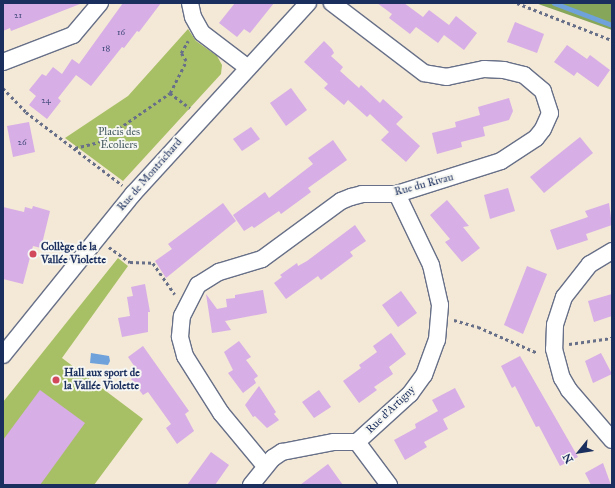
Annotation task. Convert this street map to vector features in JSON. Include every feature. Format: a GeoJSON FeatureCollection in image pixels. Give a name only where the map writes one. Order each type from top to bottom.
{"type":"FeatureCollection","features":[{"type":"Feature","properties":{"kind":"street"},"geometry":{"type":"LineString","coordinates":[[3,62],[73,35],[100,3]]}},
{"type":"Feature","properties":{"kind":"street"},"geometry":{"type":"LineString","coordinates":[[190,3],[198,28],[247,67]]}},
{"type":"Feature","properties":{"kind":"street","name":"Rue de Montrichard"},"geometry":{"type":"LineString","coordinates":[[3,355],[132,194],[247,67],[308,3]]}},
{"type":"Feature","properties":{"kind":"street","name":"Rue du Rivau"},"geometry":{"type":"LineString","coordinates":[[265,466],[221,413],[191,368],[180,337],[184,308],[198,285],[209,276],[262,259],[341,201],[362,194],[397,194],[490,166],[516,153],[543,129],[550,112],[547,97],[532,80],[504,70],[484,69],[447,77],[424,73],[332,3]]}},
{"type":"Feature","properties":{"kind":"street","name":"Rue d'Artigny"},"geometry":{"type":"LineString","coordinates":[[251,485],[272,458],[292,449],[357,442],[410,394],[424,375],[432,359],[440,322],[440,305],[431,265],[397,194]]}},
{"type":"Feature","properties":{"kind":"street"},"geometry":{"type":"LineString","coordinates":[[612,251],[590,264],[564,297],[555,325],[554,349],[562,378],[569,390],[612,440]]}},
{"type":"Feature","properties":{"kind":"street"},"geometry":{"type":"LineString","coordinates":[[357,442],[389,485]]}},
{"type":"Feature","properties":{"kind":"path"},"geometry":{"type":"LineString","coordinates":[[517,3],[612,40]]}},
{"type":"Feature","properties":{"kind":"path"},"geometry":{"type":"LineString","coordinates":[[75,148],[98,142],[170,93],[186,61],[182,58],[182,49],[198,28]]}},
{"type":"Feature","properties":{"kind":"path"},"geometry":{"type":"LineString","coordinates":[[3,88],[26,112],[75,148],[132,194]]}},
{"type":"Feature","properties":{"kind":"path"},"geometry":{"type":"LineString","coordinates":[[170,93],[201,117]]}},
{"type":"Feature","properties":{"kind":"path"},"geometry":{"type":"LineString","coordinates":[[96,238],[130,262],[153,263],[184,308]]}},
{"type":"Feature","properties":{"kind":"path"},"geometry":{"type":"LineString","coordinates":[[440,322],[454,320],[478,327],[543,354],[565,345],[612,338]]}},
{"type":"Feature","properties":{"kind":"green space"},"geometry":{"type":"Polygon","coordinates":[[[536,3],[612,3],[612,30],[541,5],[536,3]]]}},
{"type":"Feature","properties":{"kind":"green space","name":"Placis des Écoliers"},"geometry":{"type":"Polygon","coordinates":[[[188,29],[196,41],[217,56],[222,65],[221,74],[123,181],[65,138],[128,96],[188,29]]]}},
{"type":"Feature","properties":{"kind":"green space","name":"Hall aux sport de la Vallée Violette"},"geometry":{"type":"Polygon","coordinates":[[[118,258],[128,266],[62,358],[143,419],[94,485],[3,485],[3,402],[118,258]]]}},
{"type":"Feature","properties":{"kind":"water"},"geometry":{"type":"Polygon","coordinates":[[[91,353],[109,356],[110,361],[108,365],[90,363],[91,353]]]}},
{"type":"Feature","properties":{"kind":"building"},"geometry":{"type":"Polygon","coordinates":[[[3,3],[80,4],[11,31],[10,28],[3,31],[3,3]]]}},
{"type":"Feature","properties":{"kind":"building"},"geometry":{"type":"Polygon","coordinates":[[[123,3],[161,3],[139,32],[137,31],[124,48],[122,47],[91,86],[76,75],[58,98],[61,101],[47,119],[29,105],[36,96],[29,90],[42,74],[46,76],[53,67],[62,74],[72,59],[79,64],[123,3]]]}},
{"type":"Feature","properties":{"kind":"building"},"geometry":{"type":"Polygon","coordinates":[[[235,3],[274,3],[250,33],[244,29],[237,37],[219,23],[235,3]]]}},
{"type":"Feature","properties":{"kind":"building"},"geometry":{"type":"Polygon","coordinates":[[[377,3],[404,3],[423,17],[429,10],[449,25],[456,16],[477,33],[464,50],[444,35],[438,43],[416,27],[410,34],[389,18],[392,14],[377,3]]]}},
{"type":"Feature","properties":{"kind":"building"},"geometry":{"type":"Polygon","coordinates":[[[515,22],[544,34],[537,53],[507,42],[515,22]]]}},
{"type":"Feature","properties":{"kind":"building"},"geometry":{"type":"Polygon","coordinates":[[[324,41],[334,53],[331,56],[343,67],[340,71],[359,88],[361,85],[380,103],[383,99],[403,117],[396,124],[420,146],[406,162],[381,140],[389,132],[370,114],[367,117],[348,100],[344,105],[324,88],[328,84],[304,62],[324,41]]]}},
{"type":"Feature","properties":{"kind":"building"},"geometry":{"type":"Polygon","coordinates":[[[567,45],[587,59],[590,55],[610,70],[598,87],[577,72],[574,76],[554,62],[567,45]]]}},
{"type":"Feature","properties":{"kind":"building"},"geometry":{"type":"Polygon","coordinates":[[[291,88],[307,110],[286,126],[270,103],[291,88]]]}},
{"type":"Feature","properties":{"kind":"building"},"geometry":{"type":"Polygon","coordinates":[[[509,98],[513,111],[509,120],[483,127],[485,136],[461,142],[462,147],[437,154],[432,133],[456,127],[455,122],[480,115],[478,107],[509,98]]]}},
{"type":"Feature","properties":{"kind":"building"},"geometry":{"type":"Polygon","coordinates":[[[29,122],[35,152],[13,157],[7,126],[29,122]]]}},
{"type":"Feature","properties":{"kind":"building"},"geometry":{"type":"Polygon","coordinates":[[[251,127],[260,139],[242,151],[233,139],[251,127]]]}},
{"type":"Feature","properties":{"kind":"building"},"geometry":{"type":"Polygon","coordinates":[[[580,137],[593,153],[544,193],[530,177],[580,137]]]}},
{"type":"Feature","properties":{"kind":"building"},"geometry":{"type":"Polygon","coordinates":[[[333,140],[347,160],[308,188],[311,192],[281,214],[279,211],[254,228],[252,226],[244,231],[233,215],[265,192],[269,198],[313,164],[308,158],[333,140]]]}},
{"type":"Feature","properties":{"kind":"building"},"geometry":{"type":"Polygon","coordinates":[[[508,188],[515,211],[490,219],[484,195],[508,188]]]}},
{"type":"Feature","properties":{"kind":"building"},"geometry":{"type":"Polygon","coordinates":[[[447,200],[469,226],[463,227],[480,248],[462,262],[445,242],[450,239],[430,215],[447,200]]]}},
{"type":"Feature","properties":{"kind":"building"},"geometry":{"type":"Polygon","coordinates":[[[223,203],[236,221],[166,278],[155,261],[172,249],[168,244],[223,203]]]}},
{"type":"Feature","properties":{"kind":"building"},"geometry":{"type":"Polygon","coordinates":[[[609,203],[612,225],[586,234],[588,240],[557,250],[550,230],[588,217],[585,211],[609,203]]]}},
{"type":"Feature","properties":{"kind":"building"},"geometry":{"type":"Polygon","coordinates":[[[33,206],[50,211],[41,248],[33,246],[23,284],[3,279],[3,207],[24,212],[25,207],[32,209],[33,206]]]}},
{"type":"Feature","properties":{"kind":"building"},"geometry":{"type":"Polygon","coordinates":[[[355,225],[366,241],[350,252],[353,256],[321,280],[318,276],[286,299],[274,283],[282,277],[280,275],[297,263],[298,266],[307,261],[355,225]]]}},
{"type":"Feature","properties":{"kind":"building"},"geometry":{"type":"Polygon","coordinates":[[[527,266],[547,274],[523,334],[504,325],[527,266]]]}},
{"type":"Feature","properties":{"kind":"building"},"geometry":{"type":"Polygon","coordinates":[[[145,284],[150,312],[148,312],[148,332],[122,337],[118,318],[130,316],[127,297],[133,296],[131,287],[145,284]]]}},
{"type":"Feature","properties":{"kind":"building"},"geometry":{"type":"Polygon","coordinates":[[[263,290],[267,313],[225,321],[231,330],[212,333],[206,294],[217,309],[227,307],[226,299],[235,298],[235,295],[263,290]]]}},
{"type":"Feature","properties":{"kind":"building"},"geometry":{"type":"Polygon","coordinates":[[[401,291],[417,313],[398,327],[382,305],[401,291]]]}},
{"type":"Feature","properties":{"kind":"building"},"geometry":{"type":"Polygon","coordinates":[[[612,294],[612,316],[594,322],[588,301],[612,294]]]}},
{"type":"Feature","properties":{"kind":"building"},"geometry":{"type":"Polygon","coordinates":[[[391,333],[406,354],[389,367],[393,374],[374,387],[377,390],[359,403],[343,381],[361,368],[359,365],[377,352],[373,346],[391,333]]]}},
{"type":"Feature","properties":{"kind":"building"},"geometry":{"type":"Polygon","coordinates":[[[239,341],[251,357],[246,360],[258,376],[254,379],[256,383],[243,393],[228,373],[233,370],[224,352],[239,341]]]}},
{"type":"Feature","properties":{"kind":"building"},"geometry":{"type":"Polygon","coordinates":[[[143,346],[189,411],[185,414],[194,431],[177,444],[166,428],[171,424],[148,392],[143,395],[131,379],[139,373],[128,357],[143,346]]]}},
{"type":"Feature","properties":{"kind":"building"},"geometry":{"type":"Polygon","coordinates":[[[601,353],[612,374],[593,383],[585,361],[601,353]]]}},
{"type":"Feature","properties":{"kind":"building"},"geometry":{"type":"Polygon","coordinates":[[[520,356],[578,457],[560,466],[539,426],[536,427],[515,386],[512,388],[501,366],[520,356]]]}},
{"type":"Feature","properties":{"kind":"building"},"geometry":{"type":"Polygon","coordinates":[[[259,386],[276,412],[274,414],[279,420],[267,428],[255,416],[253,417],[245,405],[259,386]]]}},
{"type":"Feature","properties":{"kind":"building"},"geometry":{"type":"Polygon","coordinates":[[[455,388],[465,407],[443,419],[448,429],[424,442],[427,447],[405,460],[394,440],[416,428],[415,424],[438,411],[432,400],[455,388]]]}},
{"type":"Feature","properties":{"kind":"building"},"geometry":{"type":"Polygon","coordinates":[[[40,390],[85,423],[40,485],[3,485],[3,440],[40,390]]]}},
{"type":"Feature","properties":{"kind":"building"},"geometry":{"type":"Polygon","coordinates":[[[319,390],[331,407],[314,418],[302,402],[319,390]]]}},
{"type":"Feature","properties":{"kind":"building"},"geometry":{"type":"Polygon","coordinates":[[[211,452],[229,465],[215,485],[187,485],[211,452]]]}},
{"type":"Feature","properties":{"kind":"building"},"geometry":{"type":"Polygon","coordinates":[[[603,463],[611,485],[591,485],[585,473],[603,463]]]}},
{"type":"Feature","properties":{"kind":"building"},"geometry":{"type":"Polygon","coordinates":[[[328,464],[343,485],[300,485],[328,464]]]}},
{"type":"Feature","properties":{"kind":"waterway"},"geometry":{"type":"LineString","coordinates":[[554,3],[612,25]]}},
{"type":"Feature","properties":{"kind":"place","name":"Collège de la Vallée Violette"},"geometry":{"type":"Point","coordinates":[33,254]}},
{"type":"Feature","properties":{"kind":"place","name":"Hall aux sport de la Vallée Violette"},"geometry":{"type":"Point","coordinates":[56,380]}}]}
